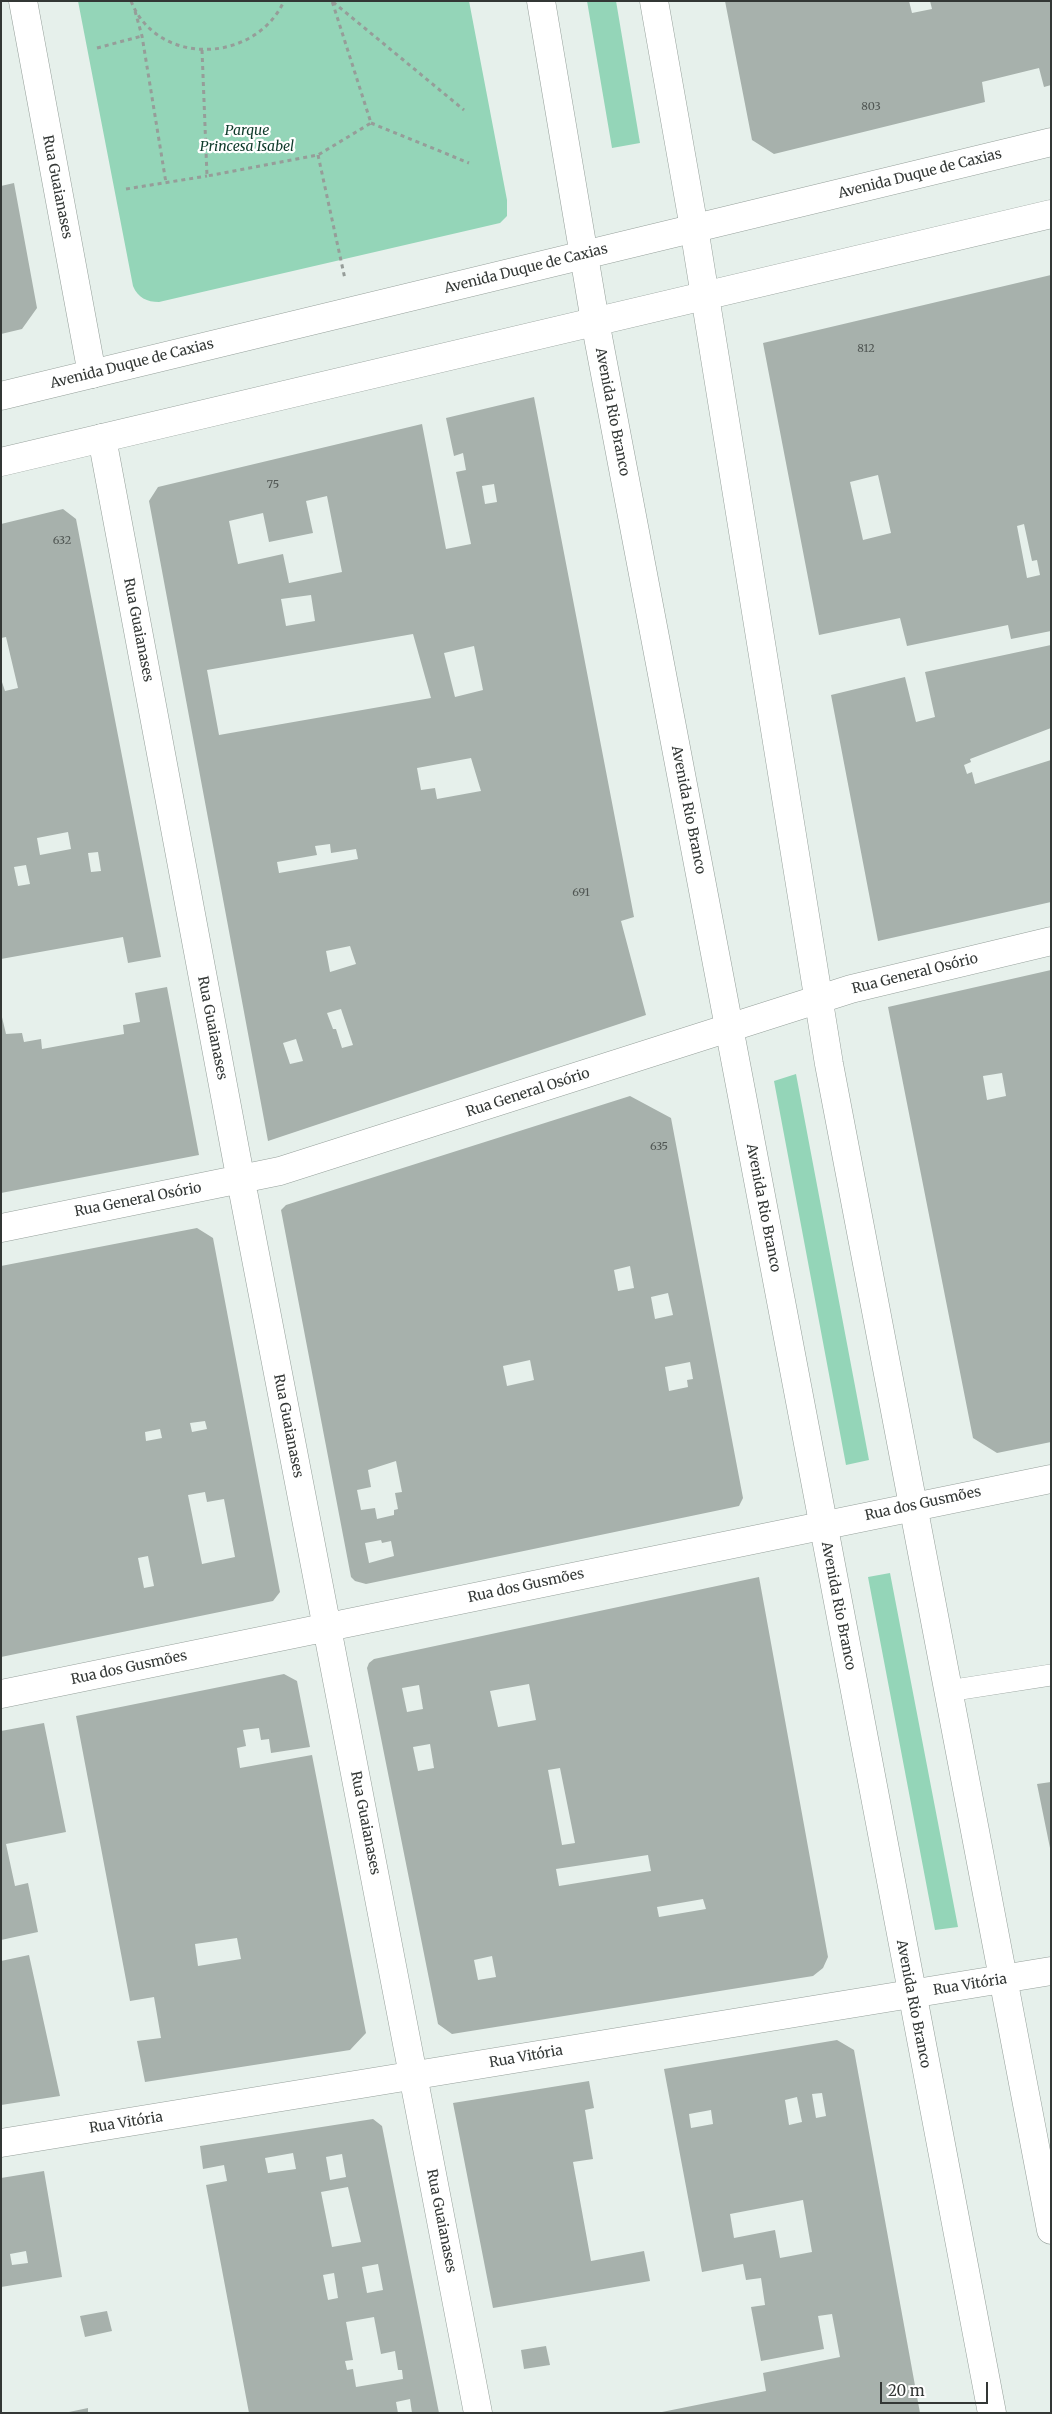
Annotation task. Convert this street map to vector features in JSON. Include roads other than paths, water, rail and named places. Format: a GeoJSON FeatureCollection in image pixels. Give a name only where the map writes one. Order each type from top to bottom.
{"type":"FeatureCollection","features":[{"type":"Feature","properties":{"kind":"main road","name":"Rua Guaianases"},"geometry":{"type":"LineString","coordinates":[[23,1],[92,374]]}},
{"type":"Feature","properties":{"kind":"main road","name":"Avenida Rio Branco"},"geometry":{"type":"LineString","coordinates":[[541,1],[594,321],[992,2413]]}},
{"type":"Feature","properties":{"kind":"main road"},"geometry":{"type":"LineString","coordinates":[[654,1],[694,228],[818,1001],[1051,2230]]}},
{"type":"Feature","properties":{"kind":"main road","name":"Avenida Duque de Caxias"},"geometry":{"type":"LineString","coordinates":[[1,396],[1051,142]]}},
{"type":"Feature","properties":{"kind":"main road"},"geometry":{"type":"LineString","coordinates":[[1,462],[1051,214]]}},
{"type":"Feature","properties":{"kind":"main road","name":"Rua Guaianases"},"geometry":{"type":"LineString","coordinates":[[102,438],[241,1179],[478,2413]]}},
{"type":"Feature","properties":{"kind":"main road","name":"Rua General Osório"},"geometry":{"type":"LineString","coordinates":[[1,1228],[280,1171],[852,989],[1051,941]]}},
{"type":"Feature","properties":{"kind":"main road","name":"Rua dos Gusmões"},"geometry":{"type":"LineString","coordinates":[[1,1694],[823,1524],[1051,1479]]}},
{"type":"Feature","properties":{"kind":"main road","name":"Rua Vitória"},"geometry":{"type":"LineString","coordinates":[[1,2143],[1051,1971]]}},
{"type":"Feature","properties":{"kind":"lane"},"geometry":{"type":"LineString","coordinates":[[948,1691],[1051,1675]]}},
{"type":"Feature","properties":{"kind":"park label","name":"Parque Princesa Isabel"},"geometry":{"type":"Point","coordinates":[247,140]}}]}
